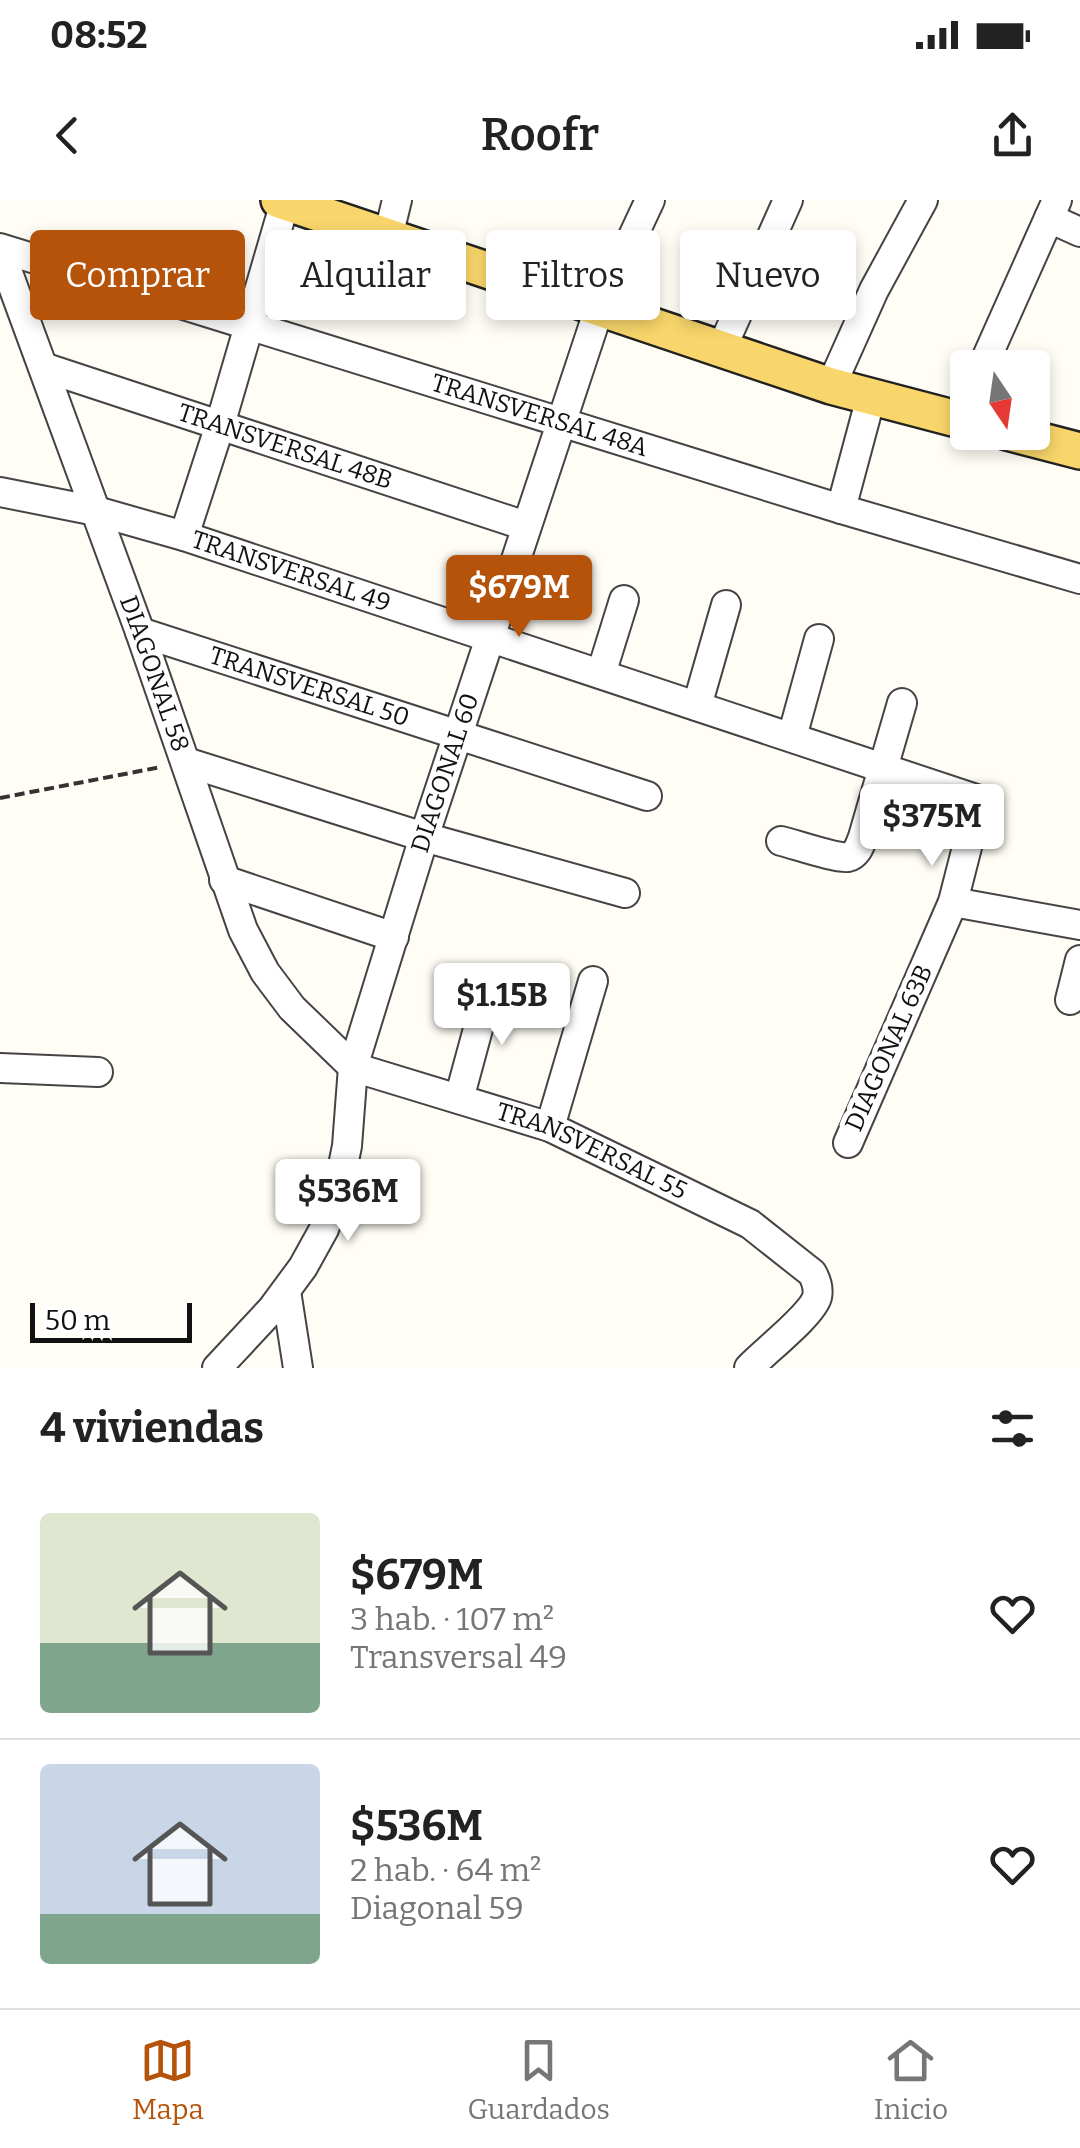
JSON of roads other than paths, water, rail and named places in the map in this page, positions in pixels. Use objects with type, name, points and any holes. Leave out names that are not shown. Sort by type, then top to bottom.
[{"type":"main road","points":[[282,201],[367,230]]},
{"type":"main road","points":[[634,320],[872,398],[950,412]]},
{"type":"main road","points":[[1050,443],[1080,451]]},
{"type":"street","points":[[390,230],[397,200]]},
{"type":"street","name":"DIAGONAL 60","points":[[636,230],[650,200]]},
{"type":"street","points":[[721,350],[788,200]]},
{"type":"street","points":[[831,386],[874,290],[923,200]]},
{"type":"street","points":[[184,536],[250,325],[282,201]]},
{"type":"street","points":[[990,350],[1053,209],[1080,232]]},
{"type":"street","name":"TRANSVERSAL 48A","points":[[0,250],[1080,579]]},
{"type":"street","name":"DIAGONAL 58","points":[[0,250],[244,930],[265,972],[292,1008],[353,1067]]},
{"type":"street","name":"DIAGONAL 60","points":[[217,1368],[286,1291],[324,1229],[338,1190],[347,1146],[353,1067],[424,837],[595,320]]},
{"type":"street","name":"TRANSVERSAL 48B","points":[[43,366],[526,526]]},
{"type":"street","points":[[841,509],[872,398]]},
{"type":"street","name":"TRANSVERSAL 49","points":[[0,492],[96,511],[184,536],[980,800]]},
{"type":"street","points":[[601,674],[624,600]]},
{"type":"street","points":[[697,706],[726,605]]},
{"type":"street","name":"TRANSVERSAL 50","points":[[140,632],[647,796]]},
{"type":"street","points":[[792,737],[819,639]]},
{"type":"street","points":[[781,840],[837,856],[854,854],[902,702]]},
{"type":"street","points":[[186,762],[424,837],[625,893]]},
{"type":"street","name":"DIAGONAL 63B","points":[[848,1142],[952,902],[980,800]]},
{"type":"street","points":[[224,880],[394,937]]},
{"type":"street","points":[[952,902],[1080,925]]},
{"type":"street","points":[[1070,1000],[1080,960]]},
{"type":"street","points":[[550,1127],[593,981]]},
{"type":"street","points":[[459,1099],[490,982]]},
{"type":"street","name":"TRANSVERSAL 55","points":[[353,1067],[550,1127],[750,1224],[812,1273],[817,1281],[817,1296],[810,1310],[749,1368]]},
{"type":"street","points":[[0,1068],[98,1072]]},
{"type":"street","points":[[286,1291],[298,1368]]}]
